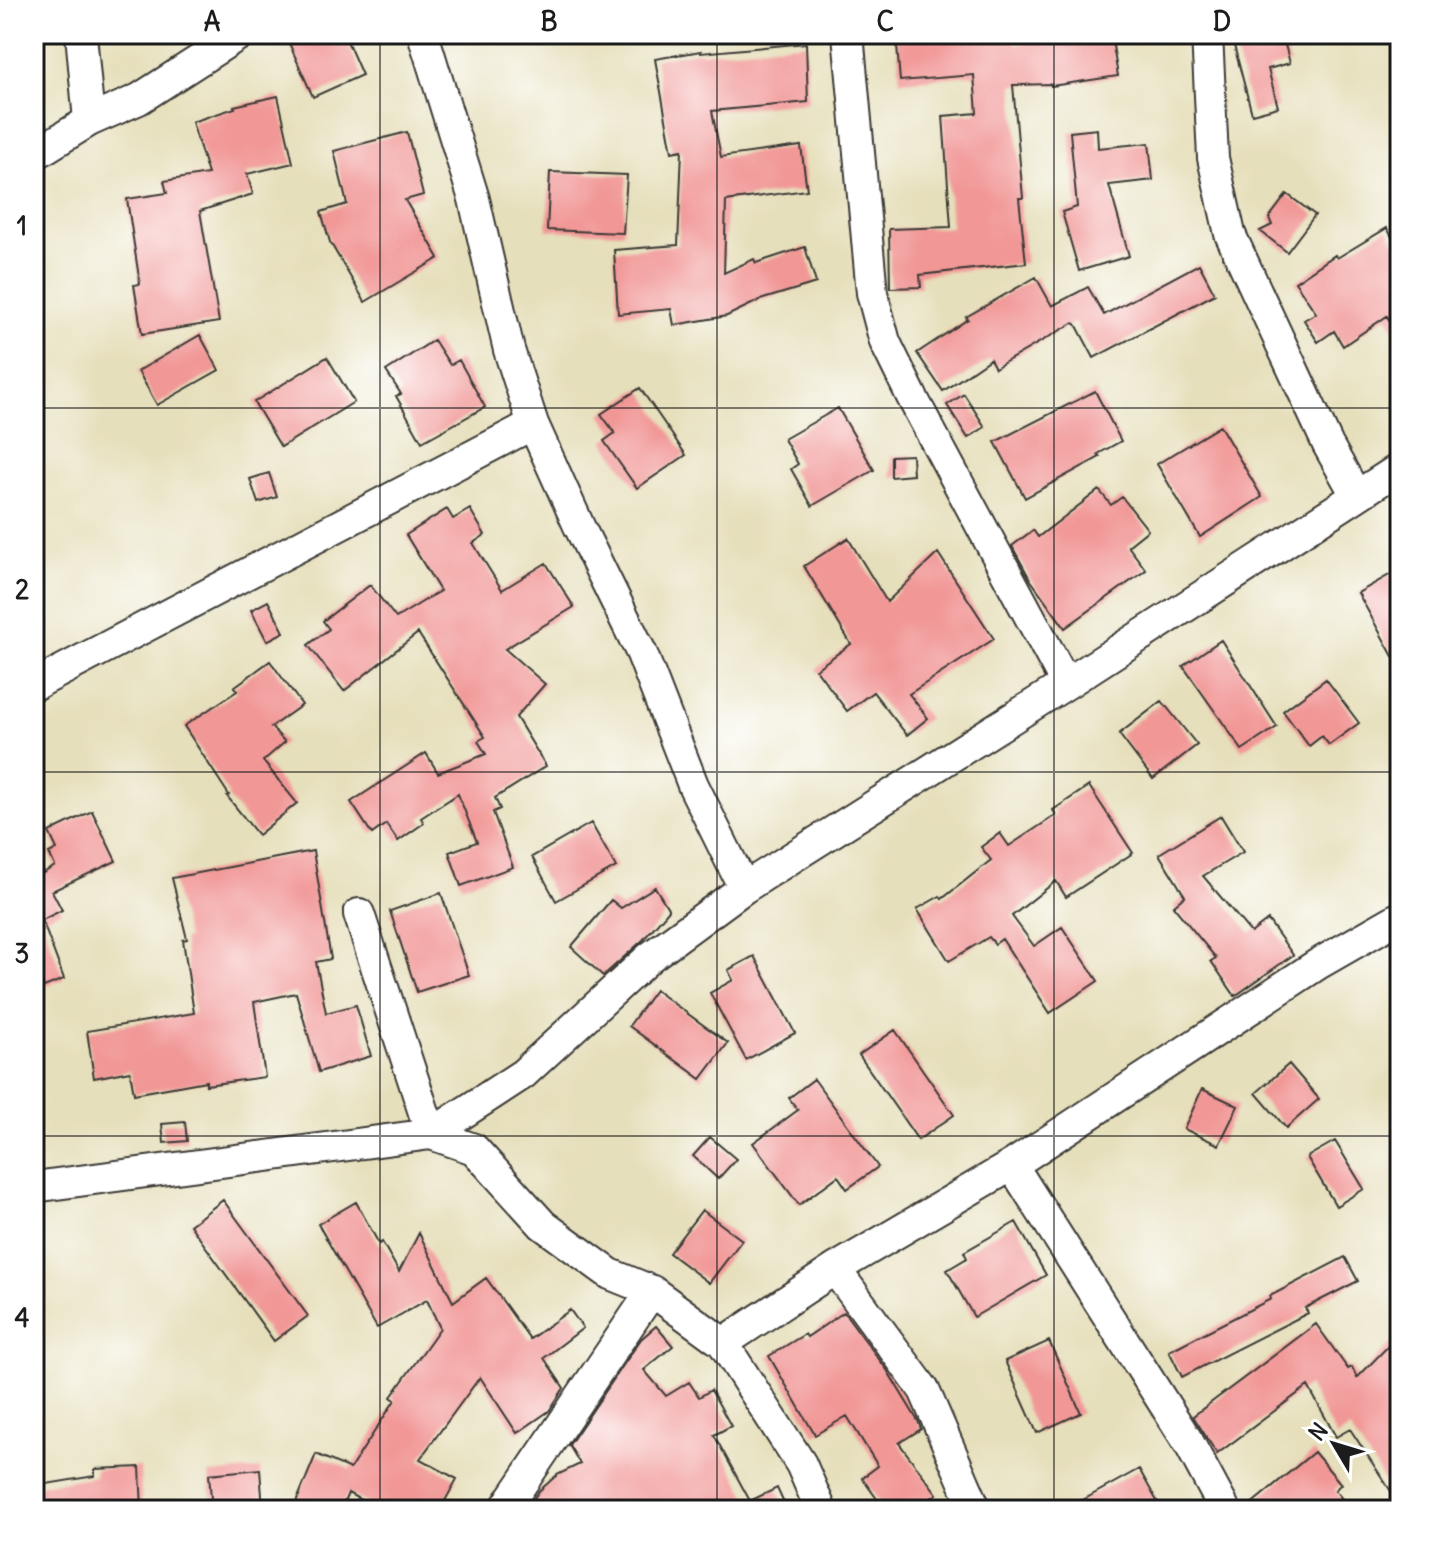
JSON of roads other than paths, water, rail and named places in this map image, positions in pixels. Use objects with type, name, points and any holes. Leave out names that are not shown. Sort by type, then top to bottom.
[{"type":"street","points":[[81,34],[89,121]]},
{"type":"street","points":[[34,155],[89,121],[139,99],[240,34]]},
{"type":"street","points":[[423,34],[474,199],[509,350],[533,424],[642,654],[693,785],[744,888]]},
{"type":"street","points":[[848,34],[872,293],[885,342],[1066,684]]},
{"type":"street","points":[[1207,34],[1213,158],[1230,234],[1328,445],[1356,495]]},
{"type":"street","points":[[34,685],[533,424]]},
{"type":"street","points":[[34,1187],[431,1134],[523,1074],[650,957],[744,888],[1400,468]]},
{"type":"street","points":[[359,914],[431,1134]]},
{"type":"street","points":[[723,1343],[835,1269],[1012,1165],[1318,964],[1400,917]]},
{"type":"street","points":[[431,1134],[474,1149],[543,1225],[610,1274],[652,1291],[723,1343],[801,1464],[821,1510]]},
{"type":"street","points":[[1012,1165],[1189,1443],[1225,1510]]},
{"type":"street","points":[[835,1269],[924,1390],[976,1510]]},
{"type":"street","points":[[504,1510],[652,1291]]}]
